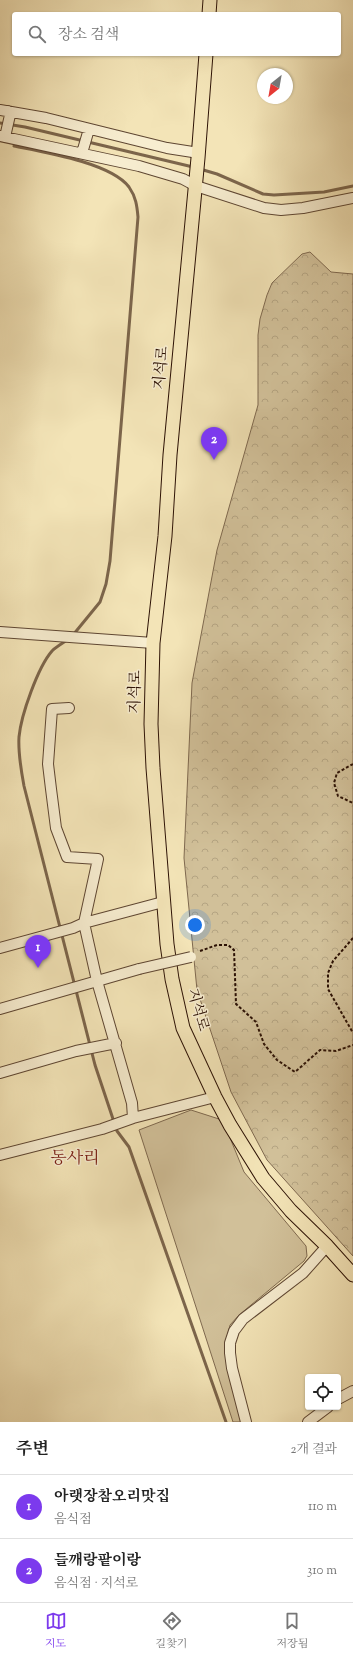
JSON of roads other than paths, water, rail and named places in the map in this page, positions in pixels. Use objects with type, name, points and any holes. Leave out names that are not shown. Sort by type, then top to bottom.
[{"type":"main road","points":[[209,12],[210,0]]},
{"type":"main road","name":"지석로","points":[[206,56],[199,156],[170,455],[165,536],[153,643],[151,724],[162,902],[177,1007],[183,1028],[215,1097],[247,1154],[263,1178],[291,1211],[327,1246],[353,1275]]},
{"type":"street","points":[[199,156],[88,129],[6,112],[4,136],[82,153],[178,178],[248,204],[264,208],[281,210],[303,208],[353,198]]},
{"type":"street","points":[[82,153],[88,129]]},
{"type":"street","points":[[0,632],[153,643]]},
{"type":"street","points":[[69,708],[52,709],[48,764],[56,828],[67,857],[98,859],[84,923],[93,982],[116,1043],[132,1103],[133,1118]]},
{"type":"street","points":[[0,948],[162,902]]},
{"type":"street","points":[[0,1009],[195,954]]},
{"type":"street","points":[[0,1073],[76,1051],[116,1043]]},
{"type":"street","points":[[0,1155],[102,1129],[133,1118],[215,1097]]},
{"type":"street","points":[[246,1422],[232,1368],[230,1353],[230,1343],[234,1331],[244,1319],[303,1273],[327,1246]]},
{"type":"street","points":[[341,1397],[353,1391]]},
{"type":"street","points":[[308,1422],[324,1410]]},
{"type":"waterway","points":[[0,123],[25,127],[193,167]]},
{"type":"waterway","points":[[14,146],[59,155],[108,171],[129,187],[135,198],[138,217],[110,561],[106,584],[100,602],[73,635]]},
{"type":"waterway","points":[[200,169],[217,174],[263,194],[274,195],[324,192],[353,186]]},
{"type":"waterway","points":[[67,640],[52,651],[41,668],[23,717],[20,728],[19,743],[20,762],[24,786],[95,1065],[117,1131],[129,1147],[226,1422]]},
{"type":"place","name":"들깨랑팥이랑","points":[[214,460]]},
{"type":"place","name":"아랫장참오리맛집","points":[[38,968]]},
{"type":"district","name":"동사리","points":[[75,1159]]}]
